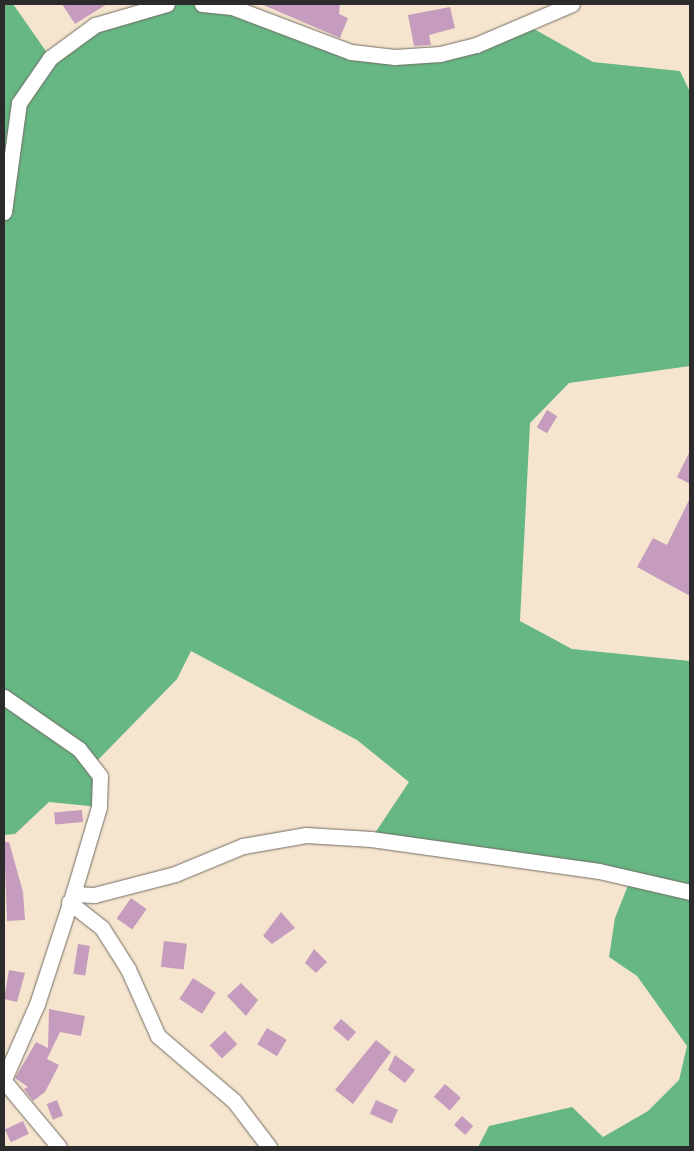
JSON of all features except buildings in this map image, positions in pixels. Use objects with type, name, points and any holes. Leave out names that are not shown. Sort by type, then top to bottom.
[{"type":"street","points":[[4,212],[19,103],[50,58],[95,26],[167,4]]},
{"type":"street","points":[[202,4],[232,7],[351,52],[395,57],[440,54],[476,45],[572,4]]},
{"type":"street","points":[[4,697],[79,749],[100,776],[99,807],[71,898],[37,1004],[4,1080],[59,1147]]},
{"type":"street","points":[[71,898],[174,874],[243,846],[306,835],[371,839],[599,871],[690,892]]},
{"type":"street","points":[[71,898],[102,928],[128,969],[158,1036],[234,1101],[269,1147]]},
{"type":"green space","points":[[4,4],[13,4],[50,57],[95,25],[167,4],[201,4],[351,52],[440,54],[525,24],[593,62],[680,71],[690,92],[690,366],[569,383],[530,423],[520,621],[572,649],[690,661],[690,1147],[478,1147],[489,1126],[572,1107],[603,1137],[648,1111],[679,1080],[687,1046],[637,976],[609,957],[615,918],[631,878],[371,839],[409,782],[357,740],[191,651],[177,679],[94,764],[99,807],[49,802],[15,834],[4,835]]}]
